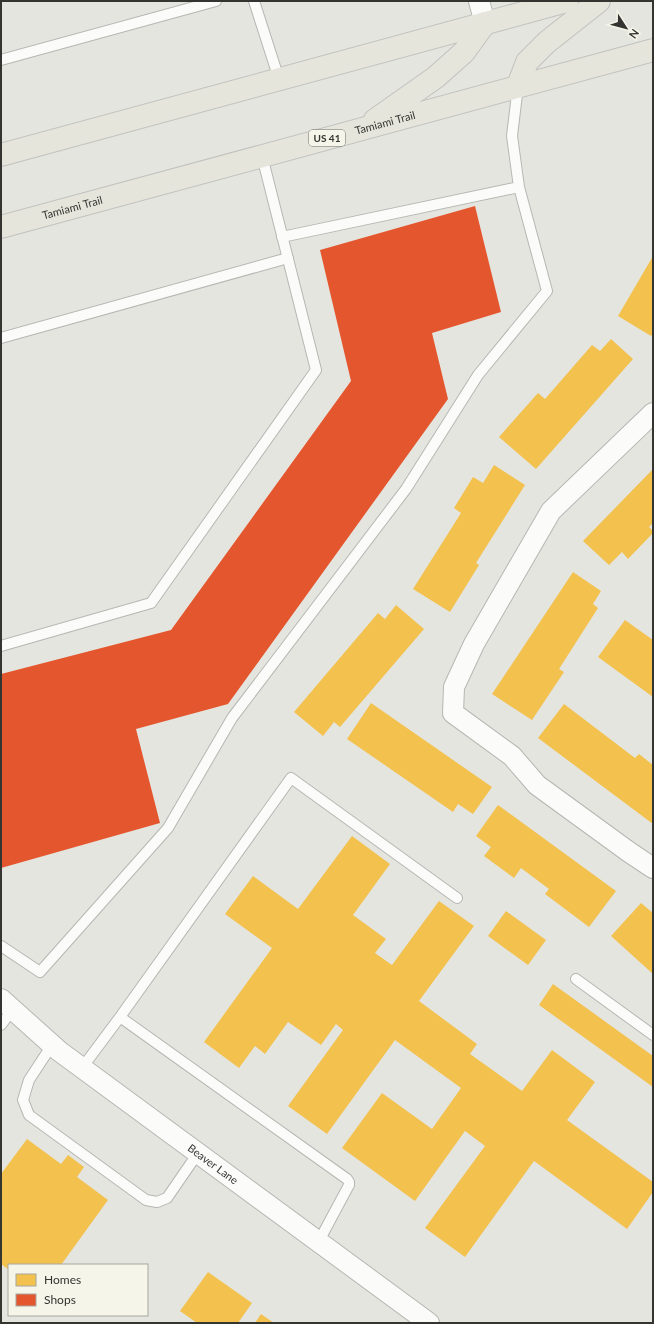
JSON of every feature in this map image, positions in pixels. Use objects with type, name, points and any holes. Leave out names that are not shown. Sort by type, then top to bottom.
[{"type":"main road","points":[[1,155],[567,1]]},
{"type":"main road","points":[[518,86],[527,62],[547,42],[599,1]]},
{"type":"main road","points":[[363,129],[436,77],[464,52],[485,23]]},
{"type":"main road","name":"Tamiami Trail","points":[[1,227],[653,50]]},
{"type":"street","points":[[479,1],[485,23]]},
{"type":"street","points":[[653,413],[551,511],[474,644],[454,687],[453,713],[512,756],[537,785],[653,868]]},
{"type":"street","name":"Beaver Lane","points":[[7,1004],[52,1045],[82,1068],[429,1323]]},
{"type":"lane","points":[[1,60],[216,1]]},
{"type":"lane","points":[[254,1],[279,79]]},
{"type":"lane","points":[[1,946],[40,972],[168,828],[232,718],[406,489],[478,375],[547,291],[519,187],[512,136],[518,86]]},
{"type":"lane","points":[[1,646],[152,603],[316,370],[262,156]]},
{"type":"lane","points":[[282,237],[519,187]]},
{"type":"lane","points":[[1,338],[288,258]]},
{"type":"lane","points":[[82,1068],[291,778],[457,898]]},
{"type":"lane","points":[[576,979],[653,1035]]},
{"type":"lane","points":[[1,1026],[7,1004]]},
{"type":"lane","points":[[120,1017],[347,1179],[349,1184],[319,1241]]},
{"type":"lane","points":[[52,1045],[29,1080],[23,1100],[29,1115],[146,1200],[157,1202],[167,1198],[198,1153]]},
{"type":"building: Homes","points":[[653,256],[653,333],[651,336],[618,316]]},
{"type":"building: Homes","points":[[611,339],[633,359],[536,469],[499,437],[538,393],[545,399],[592,345],[600,351]]},
{"type":"building: Homes","points":[[494,465],[525,485],[476,563],[479,565],[450,612],[413,589],[461,513],[454,508],[473,477],[483,483]]},
{"type":"building: Homes","points":[[653,469],[653,523],[649,527],[653,533],[628,559],[622,552],[609,565],[583,541]]},
{"type":"building: Homes","points":[[573,572],[601,591],[593,604],[598,608],[559,669],[564,672],[532,720],[492,694]]},
{"type":"building: Homes","points":[[396,605],[424,629],[340,727],[334,722],[323,736],[294,712],[378,613],[385,619]]},
{"type":"building: Homes","points":[[625,620],[653,640],[653,697],[598,657]]},
{"type":"building: Homes","points":[[371,703],[492,787],[473,814],[458,804],[453,812],[347,739]]},
{"type":"building: Homes","points":[[564,704],[635,758],[639,754],[653,765],[653,824],[538,738]]},
{"type":"building: Homes","points":[[498,805],[616,891],[589,927],[545,894],[549,889],[521,868],[514,878],[484,856],[491,847],[476,836]]},
{"type":"building: Homes","points":[[352,836],[390,864],[353,915],[386,939],[375,953],[392,965],[439,901],[474,926],[419,1001],[477,1044],[470,1054],[522,1091],[552,1050],[595,1082],[567,1120],[653,1182],[653,1192],[627,1229],[534,1161],[465,1257],[425,1228],[485,1146],[465,1131],[415,1201],[342,1148],[382,1093],[432,1129],[461,1088],[395,1040],[327,1134],[288,1106],[343,1030],[336,1024],[321,1045],[288,1022],[265,1054],[255,1046],[239,1068],[204,1042],[272,948],[225,914],[253,876],[298,909]]},
{"type":"building: Homes","points":[[641,903],[653,913],[653,974],[611,936]]},
{"type":"building: Homes","points":[[506,911],[546,940],[528,965],[488,936]]},
{"type":"building: Homes","points":[[553,984],[653,1056],[653,1087],[539,1005]]},
{"type":"building: Homes","points":[[27,1139],[61,1164],[68,1155],[84,1167],[77,1177],[108,1200],[62,1264],[8,1264],[8,1269],[1,1264],[1,1174]]},
{"type":"building: Homes","points":[[208,1272],[252,1303],[238,1323],[197,1323],[180,1311]]},
{"type":"building: Homes","points":[[261,1314],[274,1323],[255,1323]]},
{"type":"building: Shops","points":[[475,206],[501,312],[432,333],[448,399],[228,704],[136,729],[160,823],[1,868],[1,674],[171,630],[351,381],[320,250]]}]
